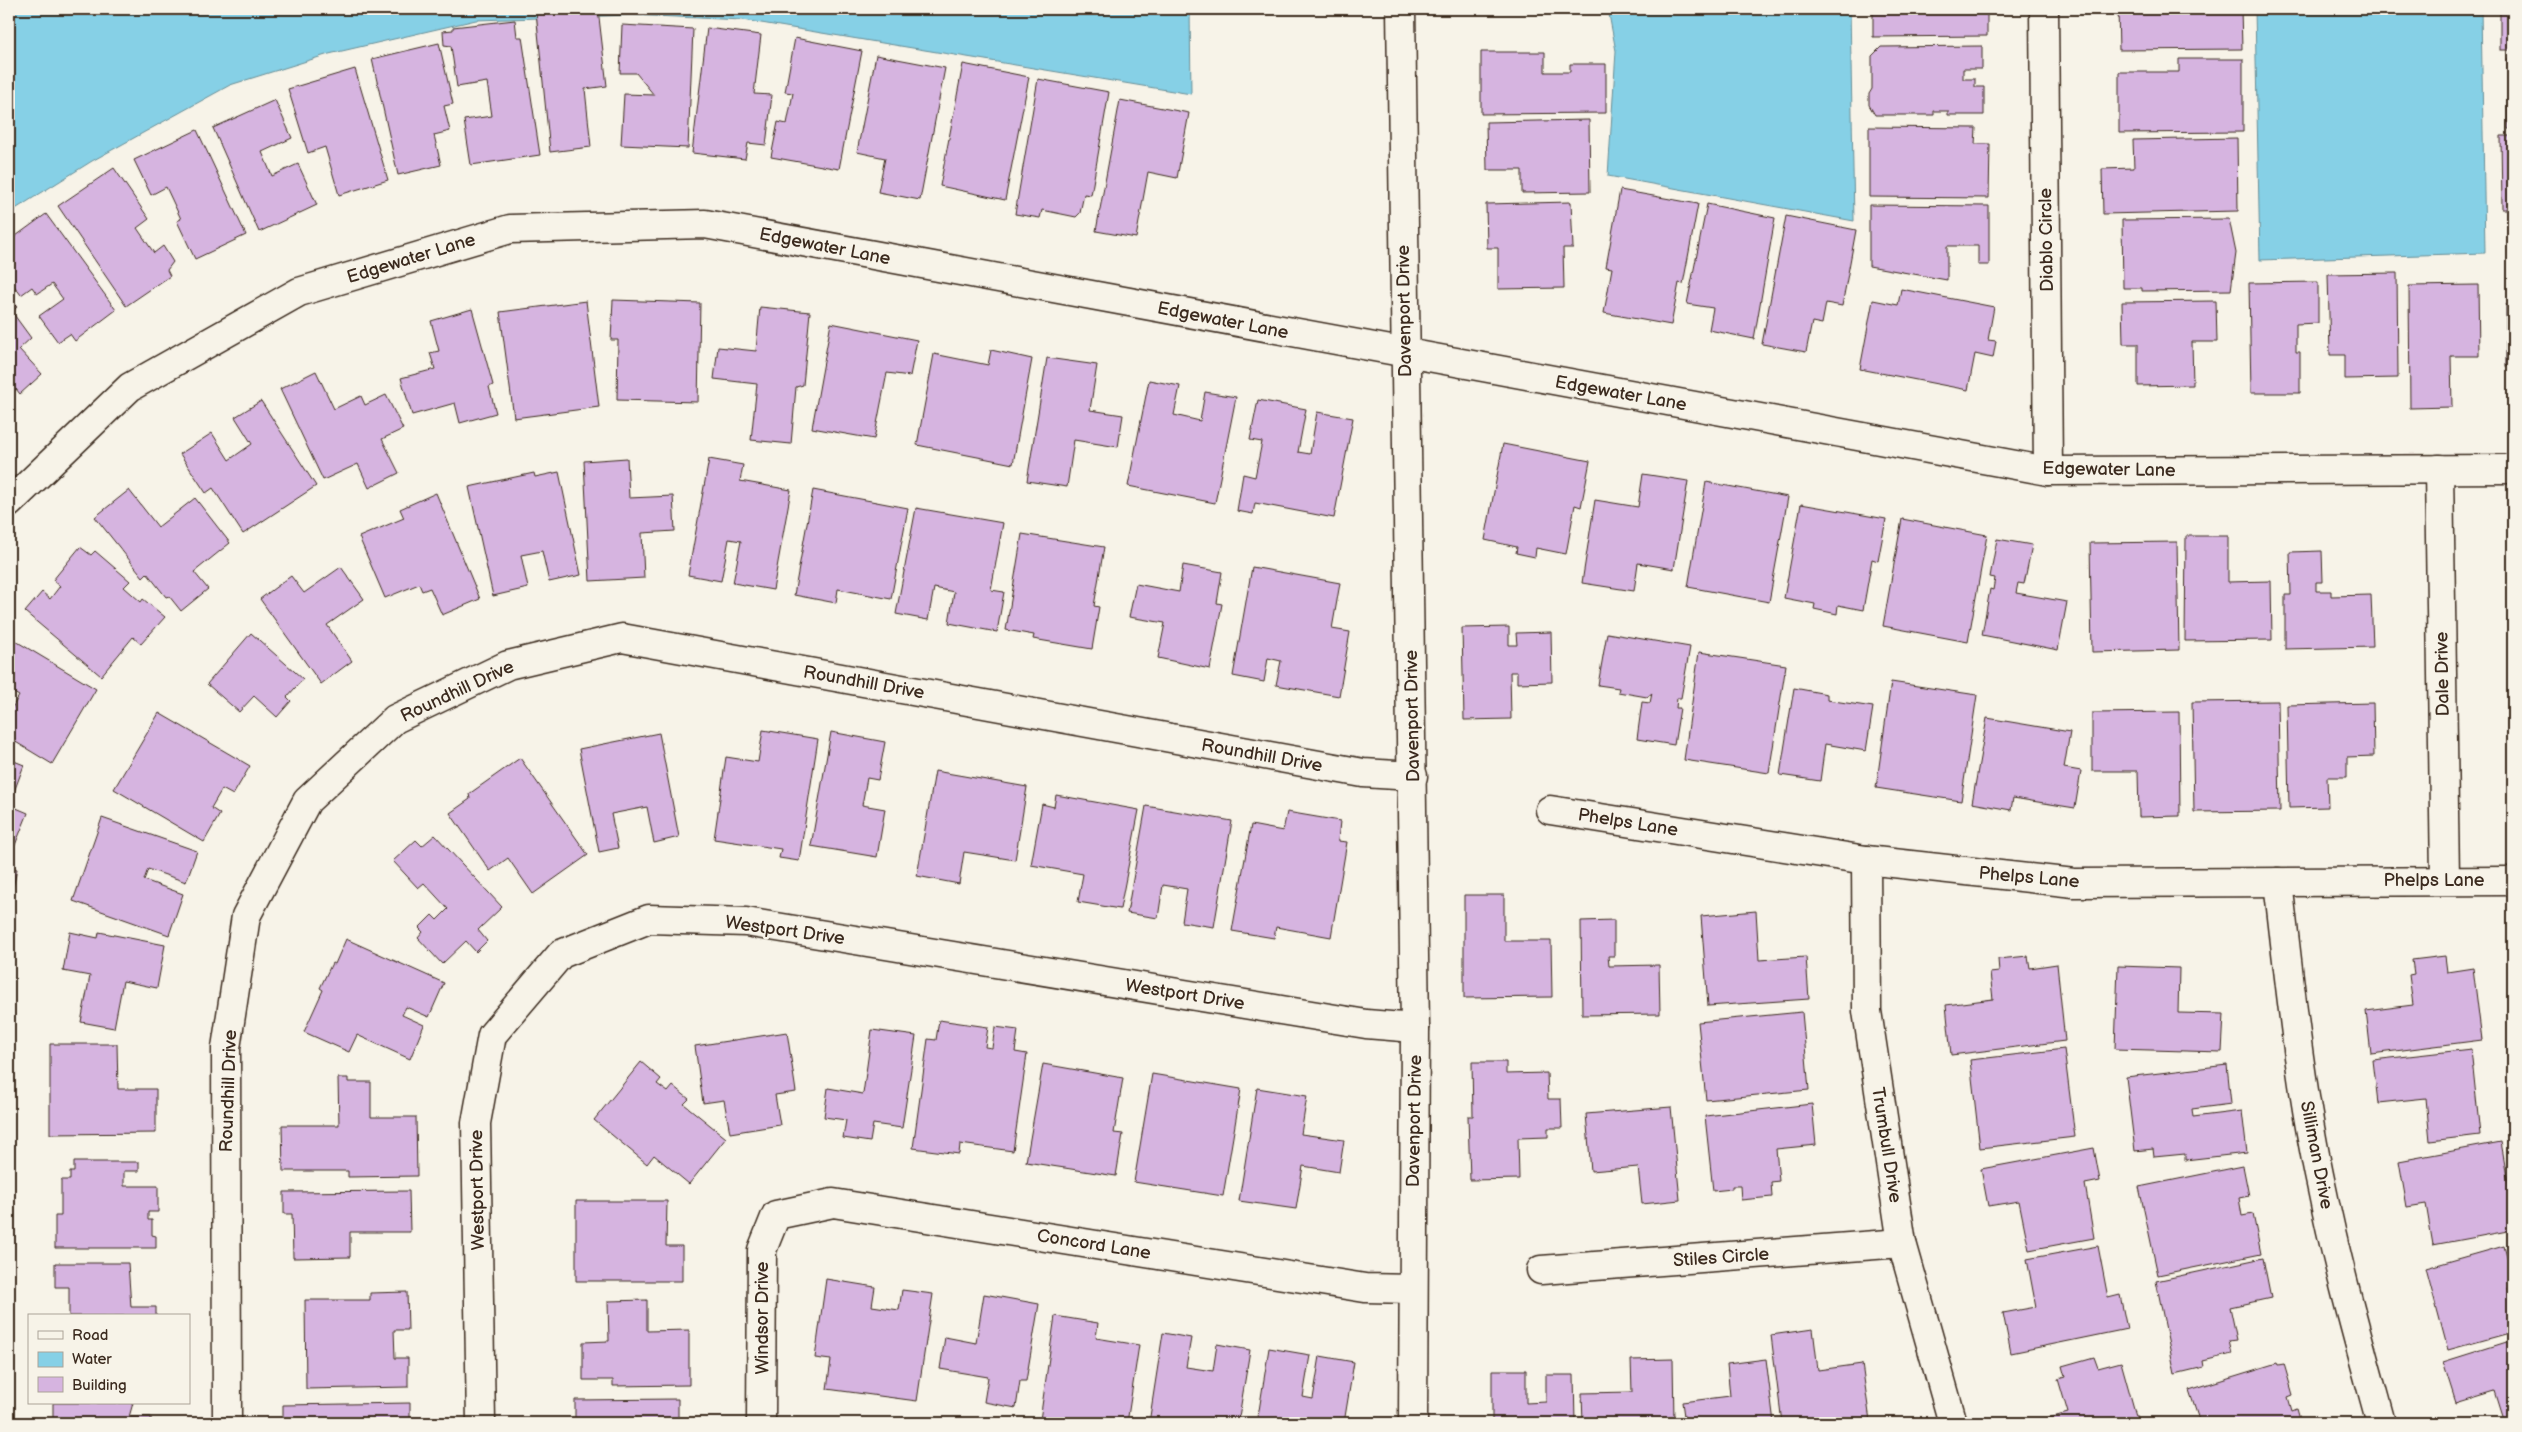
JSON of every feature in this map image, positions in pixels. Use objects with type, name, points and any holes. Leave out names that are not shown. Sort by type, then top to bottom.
[{"type":"street","name":"Davenport Drive","points":[[1401,9],[1416,1028],[1413,1423]]},
{"type":"street","name":"Diablo Circle","points":[[2044,9],[2048,471]]},
{"type":"street","name":"Edgewater Lane","points":[[9,503],[130,387],[299,292],[510,229],[705,224],[2048,471],[2513,469]]},
{"type":"street","name":"Dale Drive","points":[[2439,469],[2445,879]]},
{"type":"street","name":"Roundhill Drive","points":[[227,1423],[226,1048],[246,916],[306,801],[395,719],[508,665],[622,638],[1363,773],[1413,776]]},
{"type":"street","name":"Phelps Lane","points":[[1550,810],[1866,860],[2074,883],[2513,880]]},
{"type":"street","name":"Trumbull Drive","points":[[1866,860],[1867,1012],[1902,1243],[1953,1423]]},
{"type":"street","name":"Silliman Drive","points":[[2278,882],[2295,1036],[2321,1188],[2353,1322],[2381,1423]]},
{"type":"street","name":"Westport Drive","points":[[481,1423],[476,1123],[492,1035],[561,954],[649,919],[746,922],[1366,1024],[1416,1028]]},
{"type":"street","name":"Concord Lane","points":[[776,1215],[833,1203],[1366,1288],[1413,1289]]},
{"type":"street","name":"Windsor Drive","points":[[761,1423],[762,1250],[776,1215]]},
{"type":"street","name":"Stiles Circle","points":[[1541,1270],[1902,1243]]},
{"type":"water","points":[[9,9],[1190,9],[1191,94],[743,20],[631,15],[476,20],[329,54],[230,85],[92,161],[9,213]]},
{"type":"water","points":[[1608,9],[1850,9],[1854,221],[1608,176],[1616,51]]},
{"type":"water","points":[[2255,9],[2481,9],[2485,253],[2260,260]]},
{"type":"building","points":[[564,9],[598,9],[607,86],[585,89],[591,147],[550,152],[536,12]]},
{"type":"building","points":[[1873,9],[1987,9],[1987,36],[1873,37]]},
{"type":"building","points":[[2118,9],[2241,9],[2242,49],[2119,50]]},
{"type":"building","points":[[2500,9],[2513,9],[2513,50],[2500,50]]},
{"type":"building","points":[[515,20],[517,37],[522,37],[540,155],[471,165],[464,120],[492,116],[487,82],[457,87],[451,46],[444,45],[443,31],[453,30],[453,27]]},
{"type":"building","points":[[622,25],[693,29],[688,148],[621,145],[624,94],[654,95],[636,73],[620,73]]},
{"type":"building","points":[[707,28],[761,35],[754,94],[772,95],[766,145],[748,143],[745,159],[692,153]]},
{"type":"building","points":[[795,38],[862,51],[839,169],[771,157],[778,122],[787,124],[793,93],[785,92]]},
{"type":"building","points":[[439,43],[453,104],[444,106],[450,131],[434,135],[441,165],[398,175],[372,59]]},
{"type":"building","points":[[1982,46],[1982,69],[1963,69],[1963,79],[1975,79],[1975,87],[1984,87],[1984,115],[1948,115],[1948,111],[1934,111],[1934,115],[1875,115],[1869,105],[1869,94],[1872,89],[1872,56],[1881,47]]},
{"type":"building","points":[[1481,52],[1545,52],[1545,72],[1570,72],[1570,64],[1606,64],[1606,113],[1481,114]]},
{"type":"building","points":[[876,55],[945,68],[920,200],[878,192],[885,158],[857,152]]},
{"type":"building","points":[[2513,57],[2513,129],[2508,129],[2508,58]]},
{"type":"building","points":[[2179,59],[2243,59],[2243,132],[2119,133],[2119,72],[2179,72]]},
{"type":"building","points":[[963,64],[1029,77],[1005,200],[940,186]]},
{"type":"building","points":[[355,69],[388,180],[339,195],[325,147],[308,153],[288,89]]},
{"type":"building","points":[[1038,79],[1109,92],[1091,195],[1084,194],[1080,213],[1076,217],[1042,210],[1040,218],[1015,214]]},
{"type":"building","points":[[275,100],[292,138],[262,152],[272,176],[298,164],[317,205],[259,232],[213,128]]},
{"type":"building","points":[[1120,100],[1189,113],[1177,178],[1148,172],[1136,238],[1096,231]]},
{"type":"building","points":[[1589,120],[1590,192],[1522,193],[1522,170],[1487,170],[1486,122]]},
{"type":"building","points":[[1869,127],[1976,128],[1975,144],[1990,144],[1989,198],[1869,197]]},
{"type":"building","points":[[197,130],[246,235],[195,259],[177,221],[181,219],[166,187],[151,195],[134,160]]},
{"type":"building","points":[[2501,136],[2513,136],[2513,209],[2502,209]]},
{"type":"building","points":[[2237,138],[2238,211],[2103,214],[2102,169],[2134,168],[2133,140]]},
{"type":"building","points":[[114,168],[149,219],[137,228],[154,253],[163,246],[173,262],[167,270],[170,276],[126,306],[58,206]]},
{"type":"building","points":[[1620,190],[1698,204],[1683,284],[1679,283],[1671,325],[1604,313],[1612,268],[1606,267]]},
{"type":"building","points":[[1571,202],[1573,248],[1563,248],[1564,288],[1498,289],[1498,248],[1487,248],[1486,204]]},
{"type":"building","points":[[1707,204],[1775,218],[1754,339],[1709,330],[1713,308],[1687,304]]},
{"type":"building","points":[[1869,205],[1989,206],[1989,265],[1978,265],[1978,246],[1947,246],[1947,280],[1869,266]]},
{"type":"building","points":[[46,214],[116,310],[75,341],[70,334],[58,342],[39,316],[63,299],[52,284],[37,294],[32,287],[21,295],[9,279],[9,241]]},
{"type":"building","points":[[1786,216],[1856,230],[1842,306],[1826,303],[1822,324],[1812,322],[1806,352],[1762,344]]},
{"type":"building","points":[[2510,217],[2513,217],[2513,288],[2511,288]]},
{"type":"building","points":[[2229,219],[2236,253],[2231,290],[2142,291],[2142,288],[2123,288],[2122,220]]},
{"type":"building","points":[[2397,273],[2398,378],[2345,379],[2345,355],[2330,355],[2328,274]]},
{"type":"building","points":[[2318,282],[2318,323],[2296,324],[2296,352],[2300,352],[2300,393],[2251,393],[2249,283]]},
{"type":"building","points":[[2478,285],[2479,356],[2451,356],[2452,407],[2410,408],[2409,286]]},
{"type":"building","points":[[1901,289],[1994,307],[1988,340],[1996,341],[1993,358],[1975,354],[1968,390],[1860,369],[1873,300],[1898,305]]},
{"type":"building","points":[[9,299],[17,307],[12,312],[31,338],[19,349],[42,374],[20,394],[16,389],[9,396]]},
{"type":"building","points":[[613,300],[700,303],[698,402],[617,400],[618,340],[611,340]]},
{"type":"building","points":[[586,301],[599,407],[514,418],[500,312]]},
{"type":"building","points":[[2216,301],[2217,342],[2192,342],[2193,385],[2138,386],[2138,344],[2123,344],[2122,302]]},
{"type":"building","points":[[2506,305],[2513,305],[2513,366],[2506,366]]},
{"type":"building","points":[[760,307],[810,312],[803,385],[796,387],[791,444],[751,440],[757,384],[714,379],[718,347],[756,351]]},
{"type":"building","points":[[472,309],[493,385],[489,387],[496,413],[460,423],[455,403],[412,415],[401,378],[435,369],[430,353],[439,351],[431,321]]},
{"type":"building","points":[[831,323],[917,340],[910,376],[887,373],[874,439],[812,428]]},
{"type":"building","points":[[991,350],[1032,359],[1013,464],[917,445],[934,354],[988,365]]},
{"type":"building","points":[[1047,358],[1097,365],[1090,410],[1123,415],[1118,447],[1074,440],[1067,487],[1027,481]]},
{"type":"building","points":[[316,371],[334,409],[361,396],[365,405],[386,395],[403,429],[382,439],[399,473],[369,488],[358,464],[323,480],[280,389]]},
{"type":"building","points":[[1149,380],[1180,386],[1174,415],[1200,421],[1205,392],[1236,397],[1215,503],[1128,486]]},
{"type":"building","points":[[1258,400],[1306,409],[1298,452],[1310,454],[1317,412],[1353,418],[1334,518],[1255,503],[1253,514],[1237,511],[1243,474],[1255,477],[1262,442],[1250,440]]},
{"type":"building","points":[[261,401],[316,486],[243,534],[213,488],[206,493],[180,454],[212,433],[229,460],[252,444],[235,417]]},
{"type":"building","points":[[1503,444],[1590,461],[1581,507],[1575,505],[1566,554],[1536,548],[1535,557],[1516,553],[1517,547],[1485,540]]},
{"type":"building","points":[[627,458],[629,498],[673,496],[675,531],[642,533],[644,578],[590,581],[584,461]]},
{"type":"building","points":[[709,459],[743,465],[740,481],[791,490],[773,590],[733,583],[741,541],[729,539],[721,581],[688,575]]},
{"type":"building","points":[[559,472],[581,575],[549,582],[542,551],[521,555],[528,588],[493,596],[469,487],[534,473],[535,477]]},
{"type":"building","points":[[1643,474],[1688,481],[1674,569],[1638,563],[1634,591],[1582,583],[1595,500],[1638,507]]},
{"type":"building","points":[[1706,482],[1788,497],[1769,602],[1688,587]]},
{"type":"building","points":[[129,490],[158,527],[195,498],[230,543],[194,572],[208,589],[181,611],[169,596],[166,597],[147,573],[143,577],[95,517]]},
{"type":"building","points":[[813,490],[908,508],[891,599],[838,589],[836,603],[794,595]]},
{"type":"building","points":[[436,493],[480,599],[442,615],[430,588],[422,591],[419,584],[385,598],[359,537],[404,518],[400,509]]},
{"type":"building","points":[[1801,504],[1886,519],[1878,561],[1872,559],[1863,610],[1838,605],[1837,614],[1814,609],[1815,604],[1784,598]]},
{"type":"building","points":[[916,508],[1003,523],[991,590],[1004,592],[997,632],[949,623],[954,592],[934,588],[928,620],[896,614]]},
{"type":"building","points":[[1902,519],[1987,535],[1968,642],[1883,626]]},
{"type":"building","points":[[1022,534],[1104,547],[1094,606],[1099,607],[1092,649],[1033,639],[1034,635],[1006,630]]},
{"type":"building","points":[[2186,536],[2228,536],[2228,582],[2271,581],[2272,640],[2185,641]]},
{"type":"building","points":[[1997,539],[2032,545],[2024,584],[2018,583],[2016,593],[2067,602],[2058,650],[1982,635],[1990,589],[1993,590],[1995,578],[1990,577]]},
{"type":"building","points":[[2177,542],[2179,650],[2092,652],[2090,543]]},
{"type":"building","points":[[80,547],[91,555],[95,551],[130,581],[124,587],[141,602],[143,599],[165,617],[141,644],[133,637],[101,676],[25,612],[42,592],[50,599],[60,586],[53,580]]},
{"type":"building","points":[[2322,551],[2323,582],[2316,582],[2316,591],[2331,591],[2331,596],[2371,595],[2373,647],[2285,649],[2285,595],[2291,595],[2290,552]]},
{"type":"building","points":[[1183,565],[1222,572],[1217,603],[1222,604],[1210,669],[1158,658],[1165,623],[1129,617],[1136,584],[1179,592]]},
{"type":"building","points":[[341,567],[364,599],[327,625],[352,661],[321,684],[260,599],[291,576],[304,593]]},
{"type":"building","points":[[1252,567],[1340,583],[1332,629],[1350,632],[1339,696],[1276,685],[1281,661],[1268,658],[1264,682],[1233,676]]},
{"type":"building","points":[[2512,590],[2513,590],[2513,652]]},
{"type":"building","points":[[1509,627],[1509,645],[1517,645],[1516,633],[1551,632],[1552,682],[1517,683],[1517,672],[1510,672],[1511,719],[1464,720],[1462,628]]},
{"type":"building","points":[[251,633],[303,679],[287,697],[291,701],[277,717],[254,696],[239,712],[207,684]]},
{"type":"building","points":[[1607,633],[1690,647],[1681,698],[1677,698],[1676,708],[1680,708],[1674,745],[1637,739],[1642,702],[1650,703],[1652,693],[1647,697],[1618,692],[1619,688],[1598,685]]},
{"type":"building","points":[[9,637],[96,689],[52,764],[9,738],[9,713],[19,696],[9,690]]},
{"type":"building","points":[[1699,652],[1786,665],[1769,773],[1684,760]]},
{"type":"building","points":[[1891,682],[1977,695],[1961,801],[1876,788]]},
{"type":"building","points":[[1794,688],[1827,694],[1827,700],[1873,707],[1866,751],[1825,744],[1820,781],[1780,775]]},
{"type":"building","points":[[2278,701],[2280,811],[2194,812],[2192,702]]},
{"type":"building","points":[[2373,703],[2374,756],[2347,757],[2347,777],[2327,777],[2328,807],[2289,808],[2287,705]]},
{"type":"building","points":[[2179,712],[2180,816],[2139,817],[2138,771],[2092,771],[2092,713]]},
{"type":"building","points":[[159,713],[250,766],[233,795],[222,789],[211,808],[220,814],[204,842],[114,789]]},
{"type":"building","points":[[1987,718],[2070,732],[2064,768],[2081,771],[2075,808],[2013,798],[2011,810],[1972,803]]},
{"type":"building","points":[[763,730],[818,739],[799,861],[779,858],[781,849],[714,839],[726,757],[758,762]]},
{"type":"building","points":[[831,732],[885,742],[878,780],[867,778],[862,805],[885,809],[877,857],[811,846]]},
{"type":"building","points":[[659,733],[679,837],[654,843],[647,807],[611,814],[618,848],[599,852],[579,749]]},
{"type":"building","points":[[520,758],[588,855],[533,894],[508,858],[490,871],[450,813],[470,799],[469,794]]},
{"type":"building","points":[[9,759],[24,765],[9,805]]},
{"type":"building","points":[[935,771],[1027,787],[1015,860],[964,852],[959,884],[917,876]]},
{"type":"building","points":[[1056,795],[1139,810],[1120,909],[1078,902],[1083,874],[1031,865],[1042,804],[1054,807]]},
{"type":"building","points":[[9,805],[28,813],[13,850],[9,848]]},
{"type":"building","points":[[1146,806],[1232,821],[1214,927],[1182,922],[1187,889],[1163,885],[1158,918],[1127,913]]},
{"type":"building","points":[[1287,812],[1340,821],[1338,841],[1347,842],[1331,937],[1276,927],[1274,938],[1232,931],[1251,825],[1283,831]]},
{"type":"building","points":[[102,818],[197,851],[186,882],[148,869],[144,880],[183,894],[169,935],[73,901]]},
{"type":"building","points":[[435,835],[502,907],[478,930],[487,941],[476,952],[466,941],[442,964],[418,938],[423,932],[419,928],[432,915],[437,920],[448,909],[424,883],[418,888],[393,861],[416,840],[422,846]]},
{"type":"building","points":[[9,867],[17,869],[9,907]]},
{"type":"building","points":[[1464,895],[1504,895],[1504,941],[1551,941],[1552,997],[1464,998]]},
{"type":"building","points":[[1756,911],[1759,960],[1806,957],[1809,999],[1708,1006],[1701,916]]},
{"type":"building","points":[[1614,920],[1614,956],[1608,956],[1609,966],[1659,965],[1660,1014],[1582,1015],[1581,921]]},
{"type":"building","points":[[70,932],[98,938],[99,932],[165,945],[157,988],[123,981],[114,1028],[81,1022],[90,976],[63,971]]},
{"type":"building","points":[[346,939],[444,983],[429,1017],[406,1007],[402,1015],[424,1025],[410,1059],[357,1035],[349,1052],[304,1032],[323,990],[320,988],[332,963],[335,964]]},
{"type":"building","points":[[2028,956],[2030,968],[2057,964],[2065,1041],[1951,1055],[1946,1005],[1993,999],[1990,973],[1999,972],[1998,959]]},
{"type":"building","points":[[2445,956],[2447,972],[2473,968],[2482,1040],[2371,1054],[2366,1011],[2413,1005],[2409,975],[2414,974],[2412,960]]},
{"type":"building","points":[[2118,966],[2179,968],[2178,1013],[2224,1014],[2222,1052],[2115,1049]]},
{"type":"building","points":[[1802,1012],[1809,1090],[1706,1100],[1698,1022]]},
{"type":"building","points":[[939,1020],[988,1027],[985,1047],[992,1048],[995,1027],[1018,1030],[1015,1052],[1027,1054],[1013,1151],[960,1144],[959,1154],[913,1148],[928,1039],[936,1040]]},
{"type":"building","points":[[872,1030],[916,1036],[902,1128],[873,1124],[870,1142],[843,1138],[846,1120],[824,1117],[828,1088],[863,1094]]},
{"type":"building","points":[[787,1032],[796,1092],[775,1095],[780,1125],[730,1133],[724,1100],[703,1103],[695,1046]]},
{"type":"building","points":[[50,1044],[117,1044],[118,1089],[156,1089],[156,1133],[50,1134]]},
{"type":"building","points":[[2064,1049],[2075,1137],[1980,1148],[1970,1060]]},
{"type":"building","points":[[2471,1049],[2480,1135],[2430,1141],[2426,1098],[2378,1103],[2373,1060]]},
{"type":"building","points":[[641,1062],[661,1079],[657,1084],[668,1092],[673,1086],[689,1099],[684,1104],[726,1138],[689,1184],[654,1155],[647,1164],[594,1120]]},
{"type":"building","points":[[1472,1062],[1506,1062],[1506,1074],[1547,1073],[1548,1099],[1561,1099],[1562,1128],[1548,1128],[1548,1137],[1518,1138],[1519,1179],[1470,1180],[1468,1116],[1473,1116]]},
{"type":"building","points":[[1043,1064],[1123,1078],[1114,1133],[1123,1134],[1116,1176],[1026,1162]]},
{"type":"building","points":[[2227,1065],[2231,1104],[2192,1109],[2193,1117],[2242,1111],[2247,1153],[2185,1160],[2185,1154],[2154,1157],[2153,1149],[2135,1151],[2126,1077]]},
{"type":"building","points":[[1152,1074],[1241,1089],[1223,1196],[1134,1182]]},
{"type":"building","points":[[338,1078],[348,1078],[348,1082],[371,1082],[371,1117],[416,1117],[417,1176],[348,1177],[348,1171],[283,1171],[282,1125],[339,1125]]},
{"type":"building","points":[[1257,1088],[1307,1096],[1301,1134],[1344,1140],[1339,1172],[1303,1166],[1296,1209],[1239,1201]]},
{"type":"building","points":[[1812,1104],[1816,1145],[1776,1149],[1779,1181],[1771,1182],[1772,1197],[1741,1200],[1740,1186],[1713,1191],[1705,1116]]},
{"type":"building","points":[[1671,1107],[1680,1200],[1642,1204],[1638,1167],[1591,1171],[1586,1114]]},
{"type":"building","points":[[2501,1142],[2513,1210],[2513,1230],[2433,1245],[2426,1204],[2407,1207],[2399,1161]]},
{"type":"building","points":[[2094,1148],[2100,1181],[2085,1184],[2094,1238],[2029,1250],[2019,1201],[1988,1206],[1981,1169]]},
{"type":"building","points":[[74,1162],[139,1162],[139,1171],[124,1171],[124,1186],[158,1186],[158,1212],[148,1212],[148,1220],[152,1220],[152,1235],[156,1236],[156,1248],[55,1248],[55,1216],[61,1216],[61,1180],[70,1180],[70,1172],[74,1172]]},
{"type":"building","points":[[2243,1166],[2249,1196],[2239,1198],[2242,1216],[2253,1214],[2261,1254],[2158,1275],[2139,1187]]},
{"type":"building","points":[[409,1191],[410,1232],[350,1232],[350,1257],[293,1258],[292,1214],[284,1214],[284,1192]]},
{"type":"building","points":[[576,1201],[667,1201],[666,1246],[682,1246],[682,1281],[576,1281]]},
{"type":"building","points":[[2098,1246],[2108,1298],[2120,1295],[2127,1329],[2011,1353],[2003,1313],[2036,1307],[2027,1259]]},
{"type":"building","points":[[2504,1246],[2513,1279],[2513,1286],[2507,1288],[2513,1311],[2513,1332],[2448,1350],[2426,1268]]},
{"type":"building","points":[[2263,1258],[2271,1298],[2230,1307],[2237,1340],[2229,1341],[2232,1354],[2203,1361],[2204,1367],[2175,1374],[2156,1281]]},
{"type":"building","points":[[55,1263],[128,1263],[131,1307],[156,1307],[156,1314],[69,1314],[69,1287],[55,1287]]},
{"type":"building","points":[[826,1279],[875,1287],[872,1306],[899,1310],[902,1290],[933,1294],[917,1401],[827,1389],[831,1360],[815,1358]]},
{"type":"building","points":[[407,1292],[408,1330],[394,1330],[395,1358],[408,1358],[408,1387],[306,1389],[305,1300],[370,1300],[370,1293]]},
{"type":"building","points":[[984,1294],[1039,1304],[1026,1381],[1020,1381],[1016,1408],[984,1402],[988,1377],[940,1369],[945,1337],[976,1343]]},
{"type":"building","points":[[647,1300],[647,1331],[689,1330],[689,1385],[613,1386],[613,1380],[583,1380],[583,1342],[609,1341],[608,1301]]},
{"type":"building","points":[[1055,1316],[1098,1323],[1096,1338],[1139,1345],[1127,1423],[1058,1423],[1040,1420]]},
{"type":"building","points":[[1813,1329],[1818,1370],[1862,1364],[1870,1421],[1782,1423],[1771,1335]]},
{"type":"building","points":[[1163,1333],[1191,1338],[1186,1367],[1213,1371],[1217,1344],[1250,1350],[1238,1423],[1149,1423]]},
{"type":"building","points":[[2513,1340],[2513,1423],[2505,1423],[2495,1391],[2456,1403],[2443,1362]]},
{"type":"building","points":[[1269,1348],[1310,1355],[1303,1397],[1313,1399],[1320,1356],[1354,1362],[1344,1423],[1257,1423]]},
{"type":"building","points":[[2094,1357],[2098,1368],[2121,1362],[2138,1423],[2030,1423],[2068,1413],[2058,1379],[2065,1377],[2062,1366]]},
{"type":"building","points":[[1673,1359],[1674,1423],[1583,1423],[1582,1393],[1632,1392],[1631,1360]]},
{"type":"building","points":[[1766,1359],[1774,1423],[1685,1423],[1682,1402],[1730,1396],[1727,1364]]},
{"type":"building","points":[[2277,1363],[2278,1365],[2284,1364],[2293,1395],[2288,1397],[2292,1411],[2297,1409],[2301,1423],[2200,1423],[2189,1390]]},
{"type":"building","points":[[1492,1370],[1526,1370],[1526,1403],[1546,1402],[1546,1375],[1574,1375],[1575,1423],[1492,1423]]},
{"type":"building","points":[[678,1399],[678,1423],[575,1423],[575,1400]]},
{"type":"building","points":[[410,1403],[410,1423],[283,1423],[283,1405]]},
{"type":"building","points":[[53,1404],[133,1404],[129,1417],[151,1417],[151,1423],[47,1423],[47,1421],[53,1421]]}]
